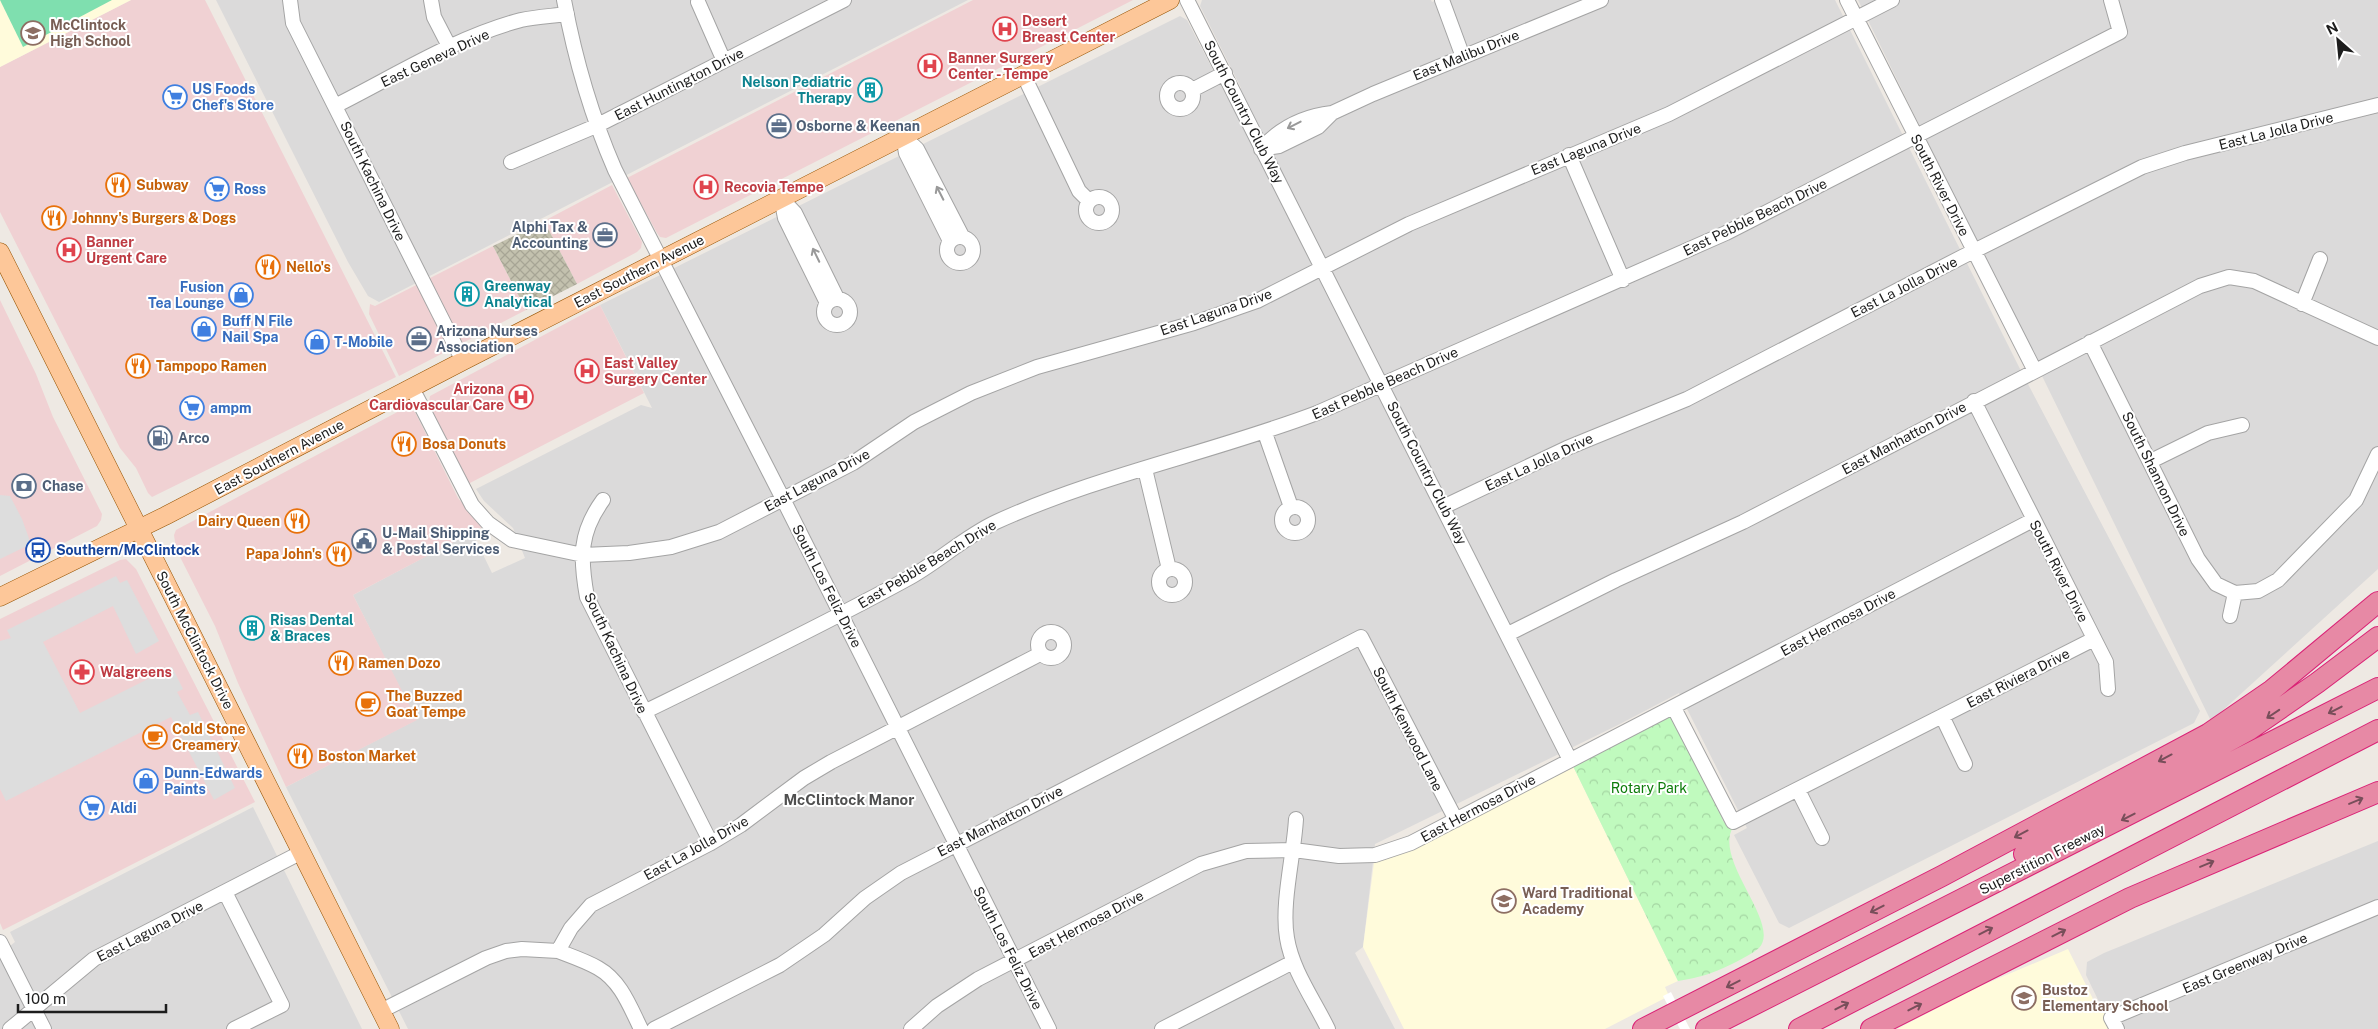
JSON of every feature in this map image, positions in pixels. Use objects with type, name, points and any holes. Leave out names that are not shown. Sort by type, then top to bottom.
[{"type":"highway","points":[[1643,1029],[2033,828],[2208,734],[2260,699],[2378,602]]},
{"type":"highway","points":[[2312,658],[2378,613]]},
{"type":"highway","points":[[1902,930],[1970,884],[2248,730],[2378,637]]},
{"type":"highway","name":"Superstition Freeway","points":[[1706,1029],[2378,688]]},
{"type":"highway","points":[[1799,1029],[2378,730]]},
{"type":"highway","points":[[2093,876],[2261,802],[2378,743]]},
{"type":"highway","points":[[1871,1029],[2146,891],[2378,792]]},
{"type":"main road","name":"East Southern Avenue","points":[[0,597],[139,528],[1170,0]]},
{"type":"main road","name":"South McClintock Drive","points":[[0,252],[390,1029]]},
{"type":"street","name":"South Kachina Drive","points":[[290,0],[293,23],[463,361]]},
{"type":"street","points":[[430,0],[434,18],[450,48]]},
{"type":"street","name":"East Huntington Drive","points":[[511,162],[596,126],[844,0]]},
{"type":"street","name":"South Country Club Way","points":[[1188,0],[1261,149],[1508,634],[1570,760]]},
{"type":"street","points":[[1442,0],[1463,57]]},
{"type":"street","name":"East Malibu Drive","points":[[1261,149],[1279,146],[1318,127],[1332,113],[1373,94],[1601,0]]},
{"type":"street","name":"South River Drive","points":[[1847,0],[2034,370]]},
{"type":"street","name":"East Laguna Drive","points":[[583,555],[629,553],[671,547],[719,532],[853,463],[914,422],[972,393],[1038,367],[1194,323],[1257,301],[1409,224],[1670,114],[1892,0]]},
{"type":"street","name":"East Pebble Beach Drive","points":[[644,712],[841,615],[913,576],[993,523],[1067,492],[1265,433],[1317,413],[1381,383],[1623,280],[1726,233],[2120,32],[2111,0]]},
{"type":"street","points":[[698,2],[724,61]]},
{"type":"street","name":"East Geneva Drive","points":[[336,106],[450,48],[522,20],[566,7]]},
{"type":"street","name":"South Los Feliz Drive","points":[[566,7],[579,69],[596,126],[615,170],[783,499],[1048,1029]]},
{"type":"street","points":[[1192,90],[1225,73]]},
{"type":"street","points":[[1024,76],[1079,191],[1088,201]]},
{"type":"street","name":"East La Jolla Drive","points":[[1443,507],[1567,448],[1687,399],[1974,251],[2142,168],[2185,154],[2378,105]]},
{"type":"street","points":[[903,136],[917,148],[956,239]]},
{"type":"street","points":[[1569,155],[1623,280]]},
{"type":"street","points":[[782,198],[795,212],[832,301]]},
{"type":"street","points":[[2302,304],[2320,259]]},
{"type":"street","name":"East Manhatton Drive","points":[[1508,634],[1616,580],[1743,522],[2034,370],[2200,286],[2229,277],[2254,281],[2378,338]]},
{"type":"street","name":"South Shannon Drive","points":[[2090,342],[2198,559],[2216,584],[2235,593]]},
{"type":"street","points":[[412,388],[472,505],[488,523],[512,540],[583,555],[586,527],[603,500]]},
{"type":"street","name":"South River Drive","points":[[1974,401],[2106,662],[2108,688]]},
{"type":"street","points":[[2150,461],[2208,433],[2242,425]]},
{"type":"street","points":[[1265,433],[1291,508]]},
{"type":"street","points":[[2230,616],[2235,593],[2258,591],[2278,580],[2356,500],[2378,454]]},
{"type":"street","points":[[1145,469],[1169,569]]},
{"type":"street","name":"East Hermosa Drive","points":[[912,1029],[937,1006],[978,979],[1201,864],[1246,851],[1294,850],[1339,856],[1374,855],[1411,843],[2033,520]]},
{"type":"street","name":"South Kachina Drive","points":[[583,555],[583,575],[587,597],[711,843]]},
{"type":"street","name":"East Manhatton Drive","points":[[654,1029],[780,965],[824,934],[865,898],[901,873],[1361,638]]},
{"type":"street","name":"South Kenwood Lane","points":[[1361,638],[1456,820]]},
{"type":"street","name":"East Riviera Drive","points":[[1674,708],[1733,822],[2094,640]]},
{"type":"street","name":"East La Jolla Drive","points":[[558,951],[571,928],[591,905],[711,843],[741,825],[804,778],[1040,654]]},
{"type":"street","points":[[1942,716],[1965,764]]},
{"type":"street","points":[[1798,790],[1822,838]]},
{"type":"street","points":[[1296,819],[1294,850],[1285,914],[1287,938],[1293,962],[1328,1029]]},
{"type":"street","name":"East Laguna Drive","points":[[10,1029],[94,959],[302,852]]},
{"type":"street","points":[[225,892],[282,1005],[234,1029]]},
{"type":"street","name":"East Greenway Drive","points":[[2114,1024],[2378,907]]},
{"type":"street","points":[[0,942],[44,1029]]},
{"type":"street","points":[[381,1011],[486,958],[506,951],[522,949],[558,951],[599,968],[612,979],[624,995],[641,1029]]},
{"type":"street","points":[[1162,1029],[1293,962]]},
{"type":"shaded area","name":"McClintock High School","points":[[0,0],[131,0],[0,67]]},
{"type":"shaded area","points":[[131,0],[205,0],[396,377],[152,497],[148,493],[136,468],[120,448],[0,212],[0,67]]},
{"type":"shaded area","points":[[216,0],[968,0],[379,302],[368,296],[348,262]]},
{"type":"shaded area","points":[[973,0],[1133,0],[666,238],[660,237],[657,233],[627,178]]},
{"type":"shaded area","points":[[1202,0],[1431,0],[1432,2],[1437,0],[1835,0],[2019,367],[2200,711],[2194,723],[1789,928],[1779,923],[1734,835],[1747,828],[1679,693],[1618,725],[1375,844],[1363,947],[1355,953],[1395,1029],[408,1029],[286,787],[416,720],[353,595],[472,532],[492,573],[525,558],[513,528],[484,501],[476,489],[641,405],[652,408],[600,305],[1180,16],[1187,20],[1227,97],[1241,88],[1200,6]]},
{"type":"shaded area","points":[[1858,0],[2378,0],[2378,569],[2211,721]]},
{"type":"shaded area","points":[[612,185],[642,242],[641,248],[637,252],[577,284],[544,221]]},
{"type":"shaded area","points":[[544,221],[577,284],[526,310],[493,246]]},
{"type":"shaded area","points":[[493,246],[526,310],[399,376],[369,314],[370,304],[375,306]]},
{"type":"shaded area","points":[[0,300],[36,374],[53,417],[102,514],[97,526],[0,576]]},
{"type":"shaded area","points":[[600,305],[644,393],[468,484],[428,406],[430,396]]},
{"type":"shaded area","points":[[403,409],[410,409],[415,412],[458,498],[482,527],[353,595],[417,720],[286,787],[238,683],[215,626],[176,549],[174,535],[176,530]]},
{"type":"shaded area","points":[[0,495],[10,496],[22,519],[31,544],[0,559]]},
{"type":"shaded area","points":[[126,559],[136,569],[255,802],[3,930],[0,923],[0,619],[120,560]]},
{"type":"shaded area","points":[[116,576],[120,583],[127,580],[159,641],[136,654],[113,606],[43,642],[80,713],[172,667],[183,689],[177,692],[190,715],[198,712],[235,788],[214,800],[171,717],[6,801],[0,789],[0,641],[11,638],[7,630]]},
{"type":"shaded area","name":"Ward Traditional Academy","points":[[1570,760],[1678,981],[1665,987],[1669,996],[1605,1029],[1404,1029],[1363,947],[1375,855]]},
{"type":"shaded area","points":[[253,807],[362,1029],[0,1029],[0,954],[15,942],[10,932]]},
{"type":"shaded area","points":[[2378,841],[2378,1029],[2126,1029],[2102,1008],[2086,975],[2087,962],[2104,953]]},
{"type":"shaded area","name":"Bustoz Elementary School","points":[[2068,949],[2098,1009],[2111,1018],[2117,1029],[1897,1029],[1978,987]]},
{"type":"green space","points":[[0,0],[112,0],[23,47]]},
{"type":"green space","name":"Rotary Park","points":[[1674,708],[1702,762],[1723,821],[1733,827],[1729,841],[1732,857],[1762,923],[1764,937],[1759,948],[1736,962],[1708,974],[1678,981],[1570,760]]},
{"type":"pier","points":[[1671,992],[1690,1029],[1680,1029],[1663,996]]},
{"type":"place","name":"Desert Breast Center","points":[[1005,29]]},
{"type":"place","name":"McClintock High School","points":[[33,33]]},
{"type":"place","name":"Banner Surgery Center - Tempe","points":[[930,66]]},
{"type":"place","name":"Nelson Pediatric Therapy","points":[[870,90]]},
{"type":"place","name":"US Foods Chef's Store","points":[[175,97]]},
{"type":"place","name":"Osborne & Keenan","points":[[779,126]]},
{"type":"place","name":"Subway","points":[[118,185]]},
{"type":"place","name":"Recovia Tempe","points":[[706,187]]},
{"type":"place","name":"Ross","points":[[217,189]]},
{"type":"place","name":"Johnny's Burgers & Dogs","points":[[54,218]]},
{"type":"place","name":"Alphi Tax & Accounting","points":[[605,235]]},
{"type":"place","name":"Banner Urgent Care","points":[[69,250]]},
{"type":"place","name":"Nello's","points":[[268,267]]},
{"type":"place","name":"Greenway Analytical","points":[[467,294]]},
{"type":"place","name":"Fusion Tea Lounge","points":[[241,295]]},
{"type":"place","name":"Buff N File Nail Spa","points":[[204,329]]},
{"type":"place","name":"Arizona Nurses Association","points":[[419,339]]},
{"type":"place","name":"T-Mobile","points":[[317,342]]},
{"type":"place","name":"Tampopo Ramen","points":[[138,366]]},
{"type":"place","name":"East Valley Surgery Center","points":[[587,371]]},
{"type":"place","name":"Arizona Cardiovascular Care","points":[[521,397]]},
{"type":"place","name":"ampm","points":[[192,408]]},
{"type":"place","name":"Arco","points":[[160,438]]},
{"type":"place","name":"Bosa Donuts","points":[[404,444]]},
{"type":"place","name":"Chase","points":[[24,486]]},
{"type":"place","name":"Dairy Queen","points":[[297,521]]},
{"type":"place","name":"U-Mail Shipping & Postal Services","points":[[364,541]]},
{"type":"place","name":"Southern/McClintock","points":[[38,550]]},
{"type":"place","name":"Papa John's","points":[[339,554]]},
{"type":"place","name":"Risas Dental & Braces","points":[[252,628]]},
{"type":"place","name":"Ramen Dozo","points":[[341,663]]},
{"type":"place","name":"Walgreens","points":[[82,672]]},
{"type":"place","name":"The Buzzed Goat Tempe","points":[[368,704]]},
{"type":"place","name":"Cold Stone Creamery","points":[[155,737]]},
{"type":"place","name":"Boston Market","points":[[300,756]]},
{"type":"place","name":"Dunn-Edwards Paints","points":[[146,781]]},
{"type":"place","name":"Aldi","points":[[92,808]]},
{"type":"place","name":"Ward Traditional Academy","points":[[1504,901]]},
{"type":"place","name":"Bustoz Elementary School","points":[[2024,998]]},
{"type":"district","name":"McClintock Manor","points":[[849,799]]}]
